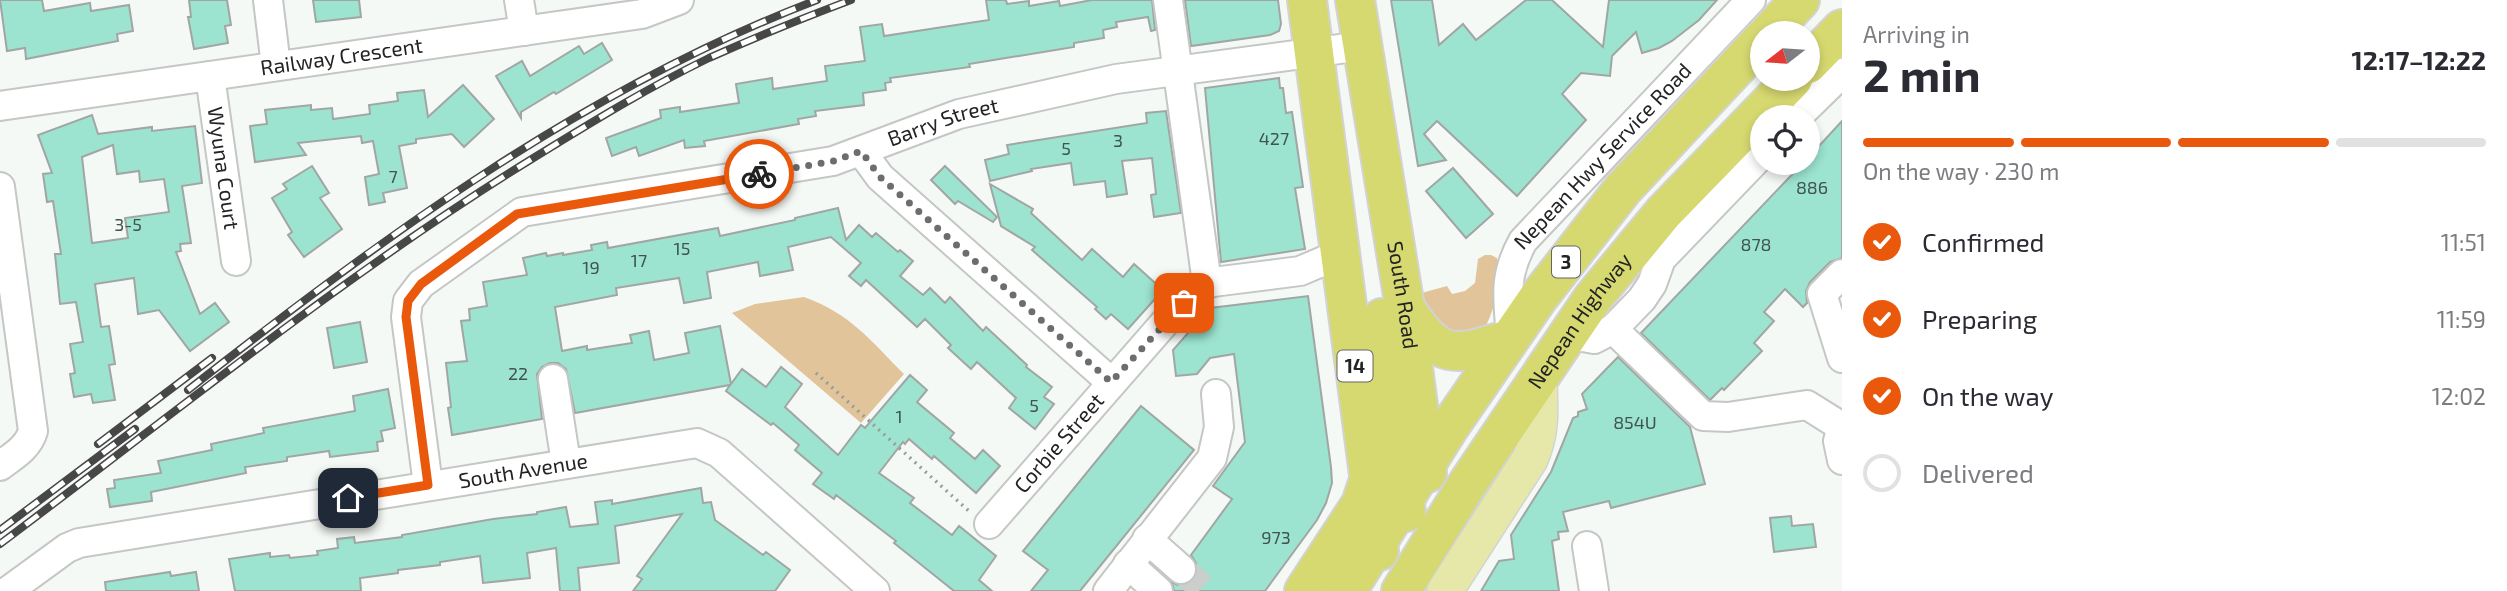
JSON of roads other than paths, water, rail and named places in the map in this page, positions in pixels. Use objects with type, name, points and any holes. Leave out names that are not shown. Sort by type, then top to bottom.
[{"type":"highway","name":"14","points":[[1307,0],[1377,542],[1417,588]]},
{"type":"highway","name":"South Road","points":[[1355,0],[1405,308],[1436,534]]},
{"type":"highway","points":[[1780,21],[1800,0]]},
{"type":"highway","points":[[1820,52],[1842,29]]},
{"type":"highway","name":"3","points":[[1348,591],[1426,465],[1538,298],[1623,189],[1750,53]]},
{"type":"highway","name":"Nepean Highway","points":[[1417,588],[1436,534],[1520,405],[1539,381],[1567,334],[1600,289],[1656,222],[1782,91]]},
{"type":"highway","points":[[1387,207],[1383,326],[1394,433],[1417,588]]},
{"type":"highway","points":[[1405,308],[1426,337],[1455,352],[1469,352],[1510,338]]},
{"type":"highway","points":[[1304,591],[1361,504],[1370,477]]},
{"type":"main road","points":[[1417,588],[1530,459],[1541,424],[1539,381]]},
{"type":"street","points":[[268,0],[276,66]]},
{"type":"street","points":[[519,0],[524,31]]},
{"type":"street","name":"Railway Crescent","points":[[0,106],[642,14],[678,0]]},
{"type":"street","points":[[1168,0],[1178,69],[1198,289],[1300,271],[1340,254]]},
{"type":"street","name":"Nepean Hwy Service Road","points":[[1510,338],[1507,281],[1523,241],[1751,0]]},
{"type":"street","points":[[1707,45],[1715,91]]},
{"type":"street","name":"Barry Street","points":[[428,485],[406,317],[408,301],[421,284],[522,212],[834,161],[959,114],[1116,79],[1362,46]]},
{"type":"street","points":[[1809,105],[1842,73]]},
{"type":"street","name":"Wyuna Court","points":[[210,76],[236,261]]},
{"type":"street","points":[[861,151],[880,177],[1111,382]]},
{"type":"street","points":[[1567,334],[1594,339],[1613,329],[1642,299],[1652,284],[1661,260],[1750,166]]},
{"type":"street","points":[[0,187],[33,431],[29,442],[0,466]]},
{"type":"street","points":[[1842,274],[1822,294],[1842,358]]},
{"type":"street","name":"Corbie Street","points":[[989,524],[1111,382],[1198,289]]},
{"type":"street","points":[[1613,329],[1703,416],[1728,417],[1807,405],[1842,427],[1838,441],[1842,460]]},
{"type":"street","points":[[553,379],[566,463]]},
{"type":"street","points":[[1108,591],[1212,458],[1219,427],[1216,394]]},
{"type":"street","name":"South Avenue","points":[[8,591],[67,548],[79,543],[689,443],[705,445],[719,453],[875,591]]},
{"type":"street","points":[[1147,540],[1181,569]]},
{"type":"street","points":[[1587,545],[1594,591]]},
{"type":"street","points":[[1128,564],[1157,591]]},
{"type":"tunnel","points":[[1181,569],[1206,591]]},
{"type":"railway","points":[[188,390],[335,277],[411,223],[567,122],[648,77],[732,36],[817,0]]},
{"type":"railway","points":[[0,544],[263,344],[397,247],[466,201],[599,118],[687,69],[762,35],[851,0]]},
{"type":"railway","points":[[98,444],[212,358]]},
{"type":"railway","points":[[0,530],[135,429]]}]
